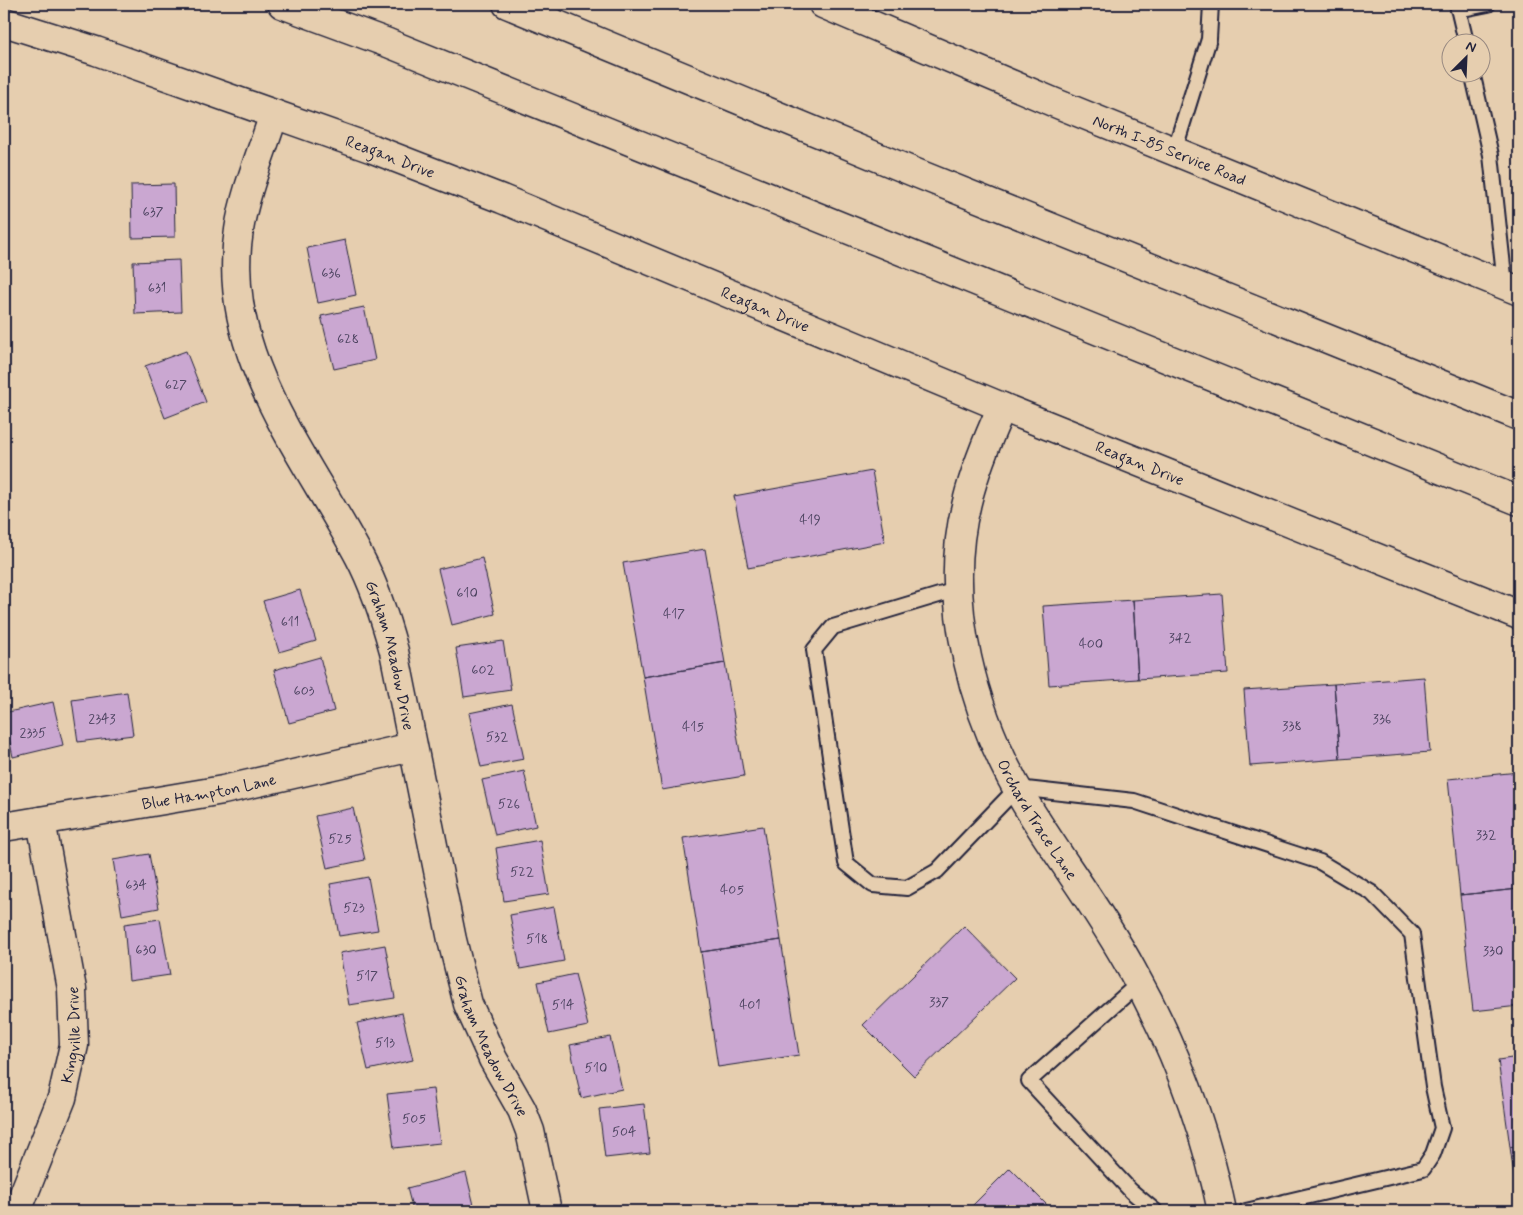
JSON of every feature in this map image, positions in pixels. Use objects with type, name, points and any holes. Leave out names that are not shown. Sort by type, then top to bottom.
[{"type":"main road","points":[[282,4],[406,50],[1519,501]]},
{"type":"main road","points":[[507,4],[925,176],[1519,416]]},
{"type":"main road","name":"North I-85 Service Road","points":[[823,4],[1174,152],[1512,288]]},
{"type":"main road","name":"Reagan Drive","points":[[4,22],[96,51],[373,149],[502,199],[1002,407],[1519,615]]},
{"type":"main road","name":"Graham Meadow Drive","points":[[274,114],[245,203],[239,230],[236,261],[238,295],[244,330],[262,384],[373,584],[394,651],[452,940],[468,1004],[494,1059],[522,1110],[530,1131],[547,1211]]},
{"type":"main road","name":"Orchard Trace Lane","points":[[1002,407],[980,456],[966,504],[959,557],[962,632],[975,692],[997,749],[1017,788],[1110,932],[1172,1051],[1200,1125],[1222,1211]]},
{"type":"main road","name":"Blue Hampton Lane","points":[[4,827],[223,790],[412,747]]},
{"type":"main road","name":"Kingville Drive","points":[[18,1211],[62,1098],[74,1045],[72,989],[41,821]]},
{"type":"lane","points":[[1174,152],[1208,39],[1211,4]]},
{"type":"lane","points":[[1463,32],[1457,7],[1488,4]]},
{"type":"lane","points":[[1474,82],[1491,155],[1512,288]]},
{"type":"lane","points":[[959,589],[833,627],[814,650],[846,864],[873,885],[907,888],[937,871],[1017,788],[1134,802],[1320,862],[1372,893],[1412,934],[1433,1087],[1442,1128],[1433,1154],[1423,1169],[1246,1211]]},
{"type":"lane","points":[[1138,983],[1028,1081],[1131,1192],[1155,1211]]},
{"type":"building","points":[[174,184],[175,237],[132,238],[131,185]]},
{"type":"building","points":[[345,240],[356,295],[318,303],[307,248]]},
{"type":"building","points":[[179,260],[181,312],[135,314],[133,262]]},
{"type":"building","points":[[364,307],[375,360],[334,369],[321,316]]},
{"type":"building","points":[[186,351],[206,402],[165,418],[145,366]]},
{"type":"building","points":[[872,471],[885,542],[748,568],[734,496]]},
{"type":"building","points":[[705,549],[725,663],[643,677],[623,563]]},
{"type":"building","points":[[482,558],[495,614],[452,625],[438,569]]},
{"type":"building","points":[[300,590],[316,641],[279,652],[263,601]]},
{"type":"building","points":[[1222,594],[1228,673],[1138,679],[1133,600]]},
{"type":"building","points":[[1133,600],[1138,679],[1049,685],[1043,606]]},
{"type":"building","points":[[503,641],[511,690],[464,697],[456,648]]},
{"type":"building","points":[[320,657],[334,711],[289,723],[274,670]]},
{"type":"building","points":[[725,663],[744,776],[662,790],[643,677]]},
{"type":"building","points":[[1424,677],[1430,752],[1340,759],[1334,684]]},
{"type":"building","points":[[1334,684],[1340,759],[1250,766],[1244,690]]},
{"type":"building","points":[[127,692],[133,735],[78,742],[72,700]]},
{"type":"building","points":[[53,702],[63,745],[13,757],[4,713]]},
{"type":"building","points":[[512,704],[524,759],[481,767],[469,713]]},
{"type":"building","points":[[524,771],[536,826],[495,835],[482,780]]},
{"type":"building","points":[[1519,772],[1519,889],[1460,895],[1448,779]]},
{"type":"building","points":[[353,808],[365,860],[327,868],[315,816]]},
{"type":"building","points":[[763,826],[781,940],[701,952],[683,838]]},
{"type":"building","points":[[540,840],[549,894],[504,901],[496,848]]},
{"type":"building","points":[[149,854],[159,908],[122,915],[113,860]]},
{"type":"building","points":[[368,877],[378,930],[339,936],[330,884]]},
{"type":"building","points":[[1519,889],[1519,1006],[1473,1011],[1460,895]]},
{"type":"building","points":[[554,907],[564,961],[520,969],[510,915]]},
{"type":"building","points":[[160,919],[170,975],[129,981],[124,924]]},
{"type":"building","points":[[964,926],[1015,978],[914,1076],[863,1025]]},
{"type":"building","points":[[781,940],[799,1055],[718,1067],[701,952]]},
{"type":"building","points":[[385,945],[395,998],[349,1005],[340,953]]},
{"type":"building","points":[[575,974],[588,1026],[549,1034],[538,982]]},
{"type":"building","points":[[402,1013],[413,1060],[368,1070],[357,1023]]},
{"type":"building","points":[[610,1037],[622,1089],[581,1098],[570,1045]]},
{"type":"building","points":[[1519,1057],[1519,1146],[1510,1147],[1498,1060]]},
{"type":"building","points":[[433,1089],[440,1143],[394,1148],[387,1094]]},
{"type":"building","points":[[644,1104],[650,1153],[605,1158],[599,1109]]},
{"type":"building","points":[[1519,1146],[1519,1211],[1510,1147]]},
{"type":"building","points":[[1010,1168],[1053,1211],[967,1211]]},
{"type":"building","points":[[466,1173],[474,1205],[458,1211],[413,1211],[407,1188]]}]
